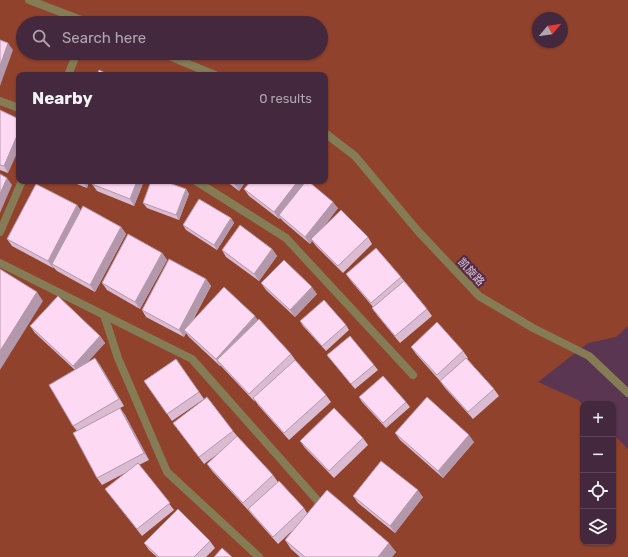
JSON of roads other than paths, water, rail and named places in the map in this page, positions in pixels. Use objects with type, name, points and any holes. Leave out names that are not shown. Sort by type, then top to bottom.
[{"type":"street","points":[[29,0],[71,16]]},
{"type":"street","points":[[69,72],[74,60]]},
{"type":"street","points":[[179,60],[208,72]]},
{"type":"street","points":[[0,101],[16,107]]},
{"type":"street","name":"凯旋路","points":[[328,135],[355,156],[417,230],[479,296],[533,328],[589,356],[628,393]]},
{"type":"street","points":[[0,232],[21,184]]},
{"type":"street","points":[[201,184],[286,238],[413,375]]},
{"type":"street","points":[[0,263],[192,359],[317,500]]},
{"type":"street","points":[[104,315],[118,358],[167,472],[259,557]]}]
